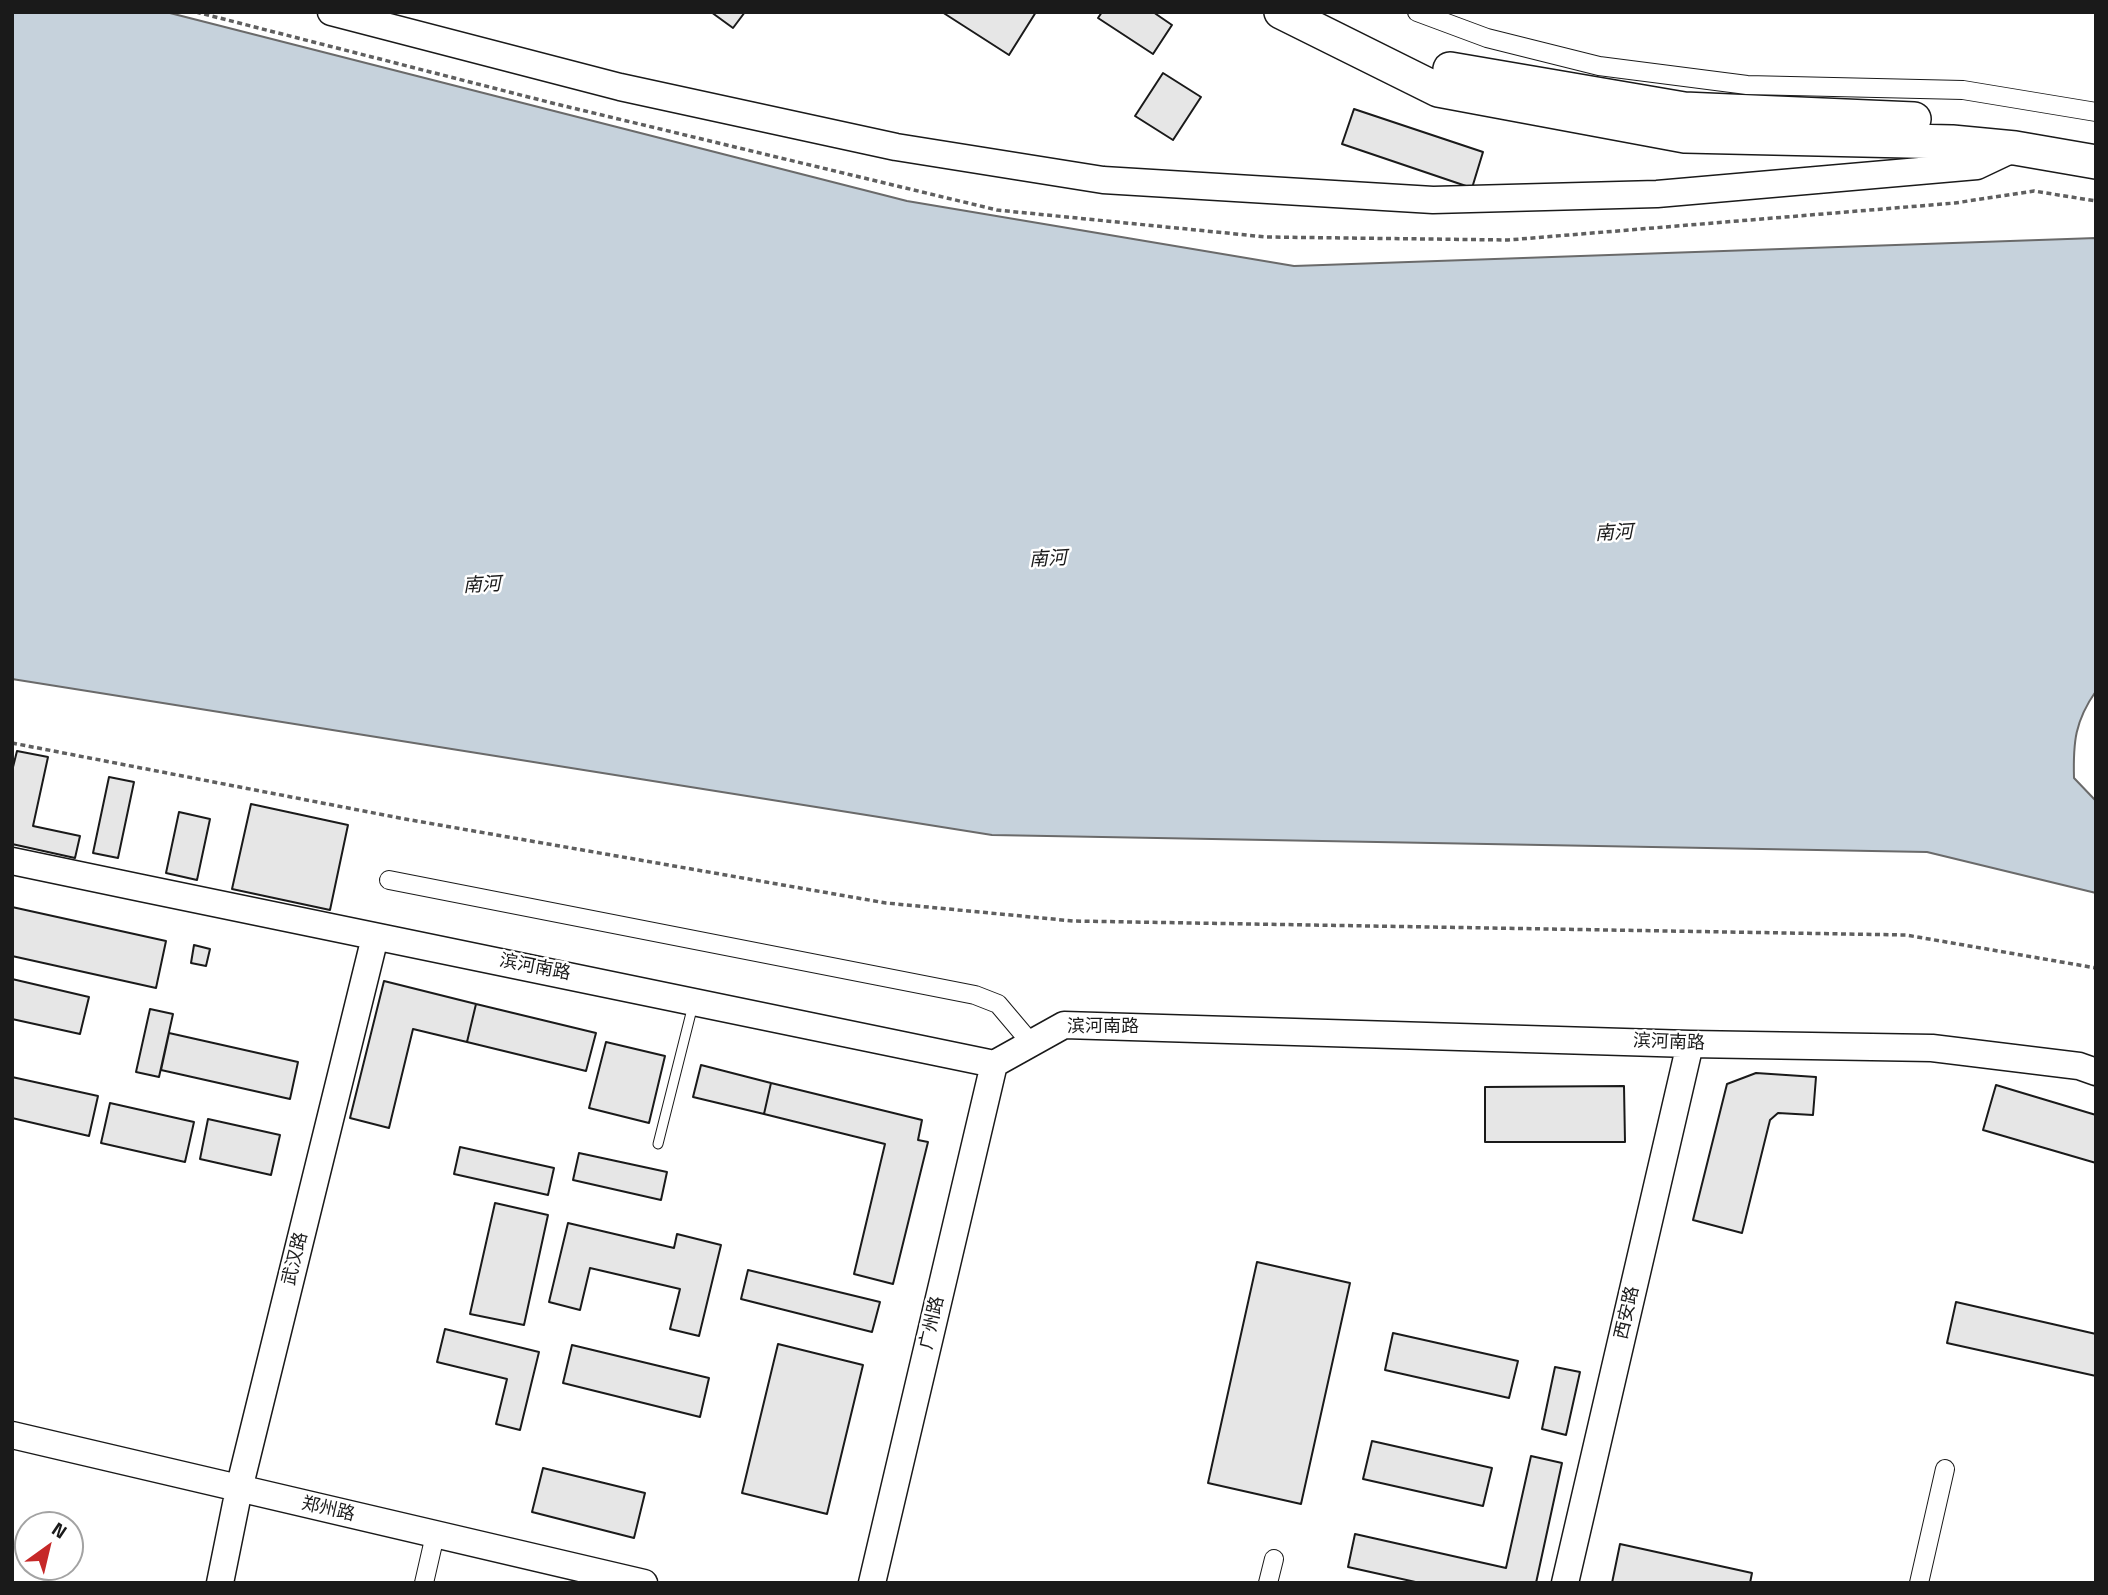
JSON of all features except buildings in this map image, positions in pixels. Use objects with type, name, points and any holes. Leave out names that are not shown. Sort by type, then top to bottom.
[{"type":"highway","points":[[1281,12],[1438,90],[1685,136],[1952,142],[2015,148],[2063,149],[2096,146]]},
{"type":"highway","points":[[1332,12],[1446,68],[1684,109],[1961,122],[2063,149],[2096,162]]},
{"type":"street","points":[[331,12],[620,87],[895,147],[1104,180],[1433,200],[1657,194],[1977,166],[2015,148]]},
{"type":"street","points":[[1417,12],[1487,38],[1599,66],[1747,85],[1964,90],[2096,113]]},
{"type":"street","points":[[1878,175],[1881,140]]},
{"type":"street","name":"滨河南路","points":[[12,860],[994,1064],[1064,1025],[1690,1044],[1932,1048],[2079,1066],[2096,1072]]},
{"type":"street","points":[[389,880],[975,995],[999,1004],[1031,1044]]},
{"type":"street","name":"武汉路","points":[[220,1583],[239,1489],[376,937]]},
{"type":"street","name":"西安路","points":[[1565,1583],[1690,1044]]},
{"type":"street","name":"广州路","points":[[872,1583],[994,1064]]},
{"type":"street","name":"郑州路","points":[[12,1435],[644,1583]]},
{"type":"street","points":[[1919,1583],[1945,1469]]},
{"type":"street","points":[[424,1583],[435,1535]]},
{"type":"street","points":[[1268,1583],[1274,1559]]},
{"type":"lane","points":[[658,1144],[694,1000]]},
{"type":"path","points":[[12,743],[405,819],[886,903],[1073,921],[1906,935],[2096,968]]},
{"type":"water","name":"南河","points":[[12,12],[166,12],[907,201],[1294,266],[2096,238],[2096,691],[2077,732],[2074,778],[2096,801],[2096,893],[1927,852],[992,835],[12,679]]}]
